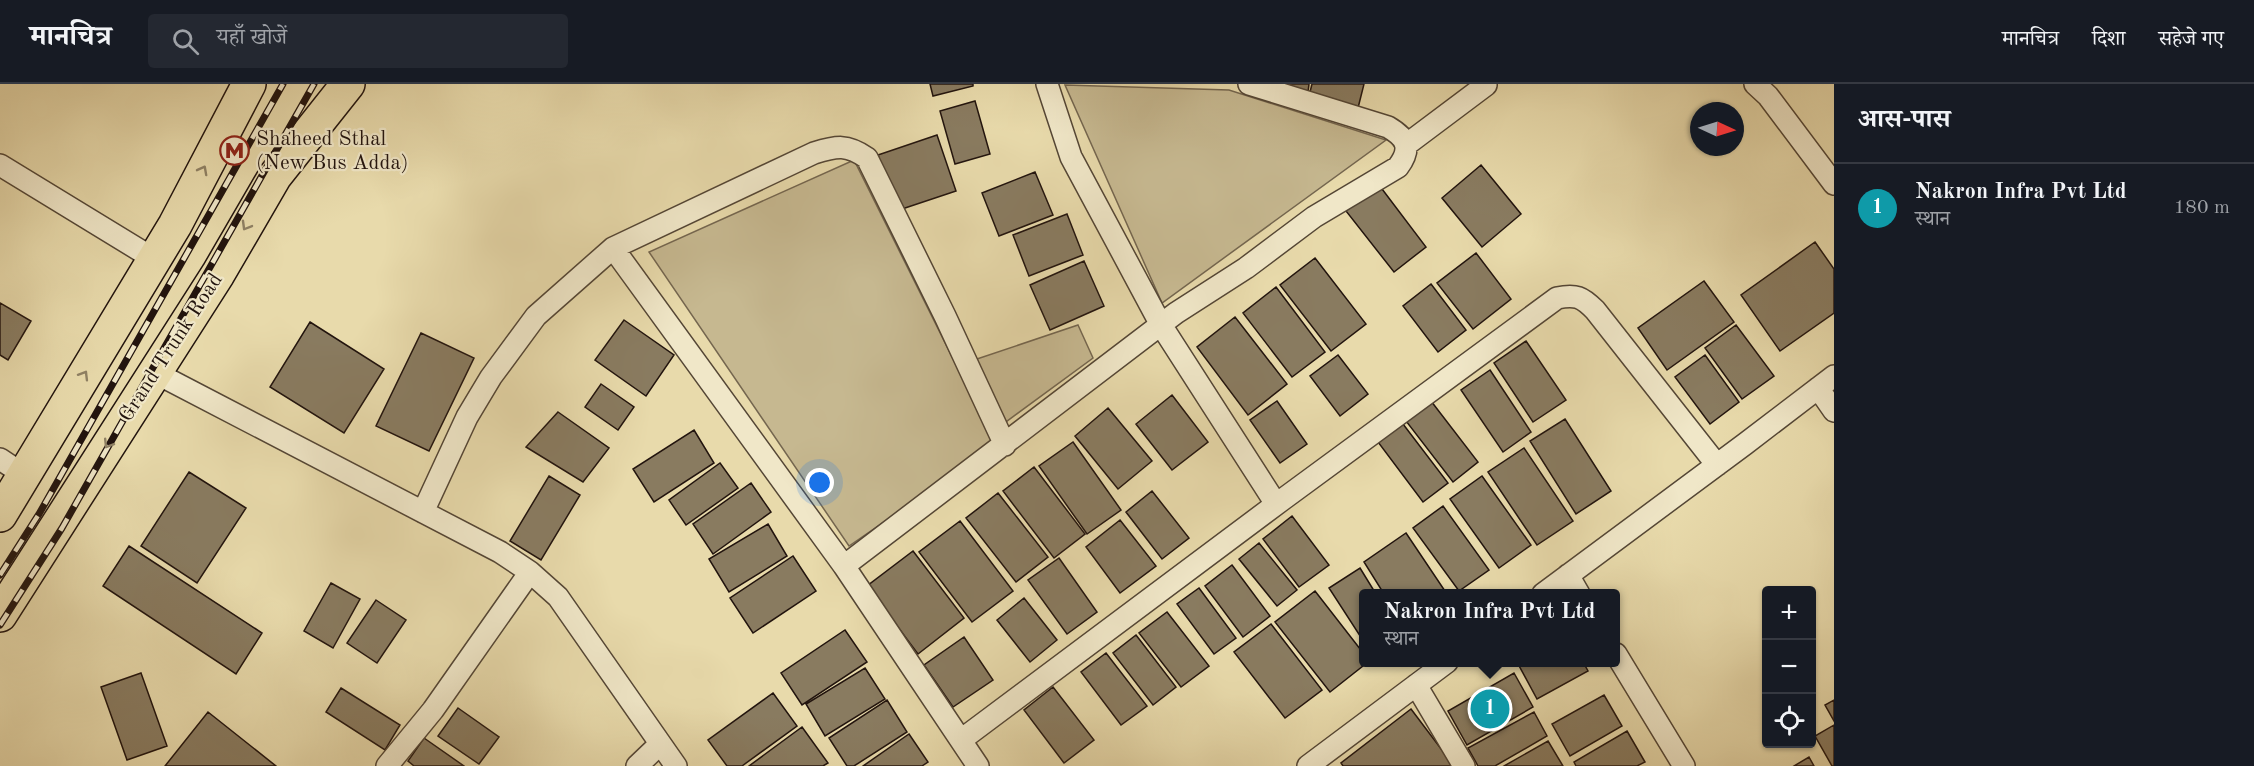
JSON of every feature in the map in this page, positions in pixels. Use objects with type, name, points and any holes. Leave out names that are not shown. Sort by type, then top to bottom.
[{"type":"highway","points":[[0,515],[12,467],[154,259],[249,84]]},
{"type":"highway","name":"Grand Trunk Road","points":[[0,615],[218,274],[275,176],[350,85]]},
{"type":"street","points":[[1047,84],[1071,157],[1161,325],[1276,504]]},
{"type":"street","points":[[844,566],[1161,325],[1246,268],[1314,217],[1398,167],[1405,158],[1406,145],[1401,134],[1388,127],[1249,84]]},
{"type":"street","points":[[1755,84],[1768,96],[1834,184]]},
{"type":"street","points":[[1406,145],[1486,85]]},
{"type":"street","points":[[423,512],[467,417],[491,377],[536,316],[613,248],[814,153],[842,147],[855,150],[867,158],[945,316],[1005,445]]},
{"type":"street","points":[[0,165],[154,259]]},
{"type":"street","points":[[613,248],[844,566],[978,766]]},
{"type":"street","points":[[961,740],[1276,504],[1557,298],[1569,296],[1583,298],[1595,310],[1717,465]]},
{"type":"street","points":[[154,372],[500,552],[530,572],[558,597],[676,766]]},
{"type":"street","points":[[1549,589],[1826,382],[1834,411]]},
{"type":"street","points":[[387,766],[433,710],[530,572]]},
{"type":"street","points":[[1568,575],[1576,589]]},
{"type":"street","points":[[1620,661],[1684,766]]},
{"type":"street","points":[[1308,766],[1441,667]]},
{"type":"street","points":[[1416,685],[1464,766]]},
{"type":"street","points":[[637,766],[660,744]]},
{"type":"shaded area","points":[[1065,85],[1229,90],[1386,140],[1162,303]]},
{"type":"shaded area","points":[[854,160],[996,445],[849,546],[649,252]]},
{"type":"shaded area","points":[[1078,325],[1093,358],[1003,424],[974,360]]},
{"type":"building","points":[[930,84],[973,84],[973,86],[933,96]]},
{"type":"building","points":[[1268,84],[1309,84],[1308,92]]},
{"type":"building","points":[[1312,84],[1364,84],[1358,108],[1309,96]]},
{"type":"building","points":[[975,101],[990,154],[955,164],[940,111]]},
{"type":"building","points":[[937,135],[956,191],[896,211],[878,155]]},
{"type":"building","points":[[1481,165],[1521,214],[1482,247],[1442,198]]},
{"type":"building","points":[[1035,172],[1053,215],[999,236],[982,193]]},
{"type":"building","points":[[1379,185],[1426,247],[1394,272],[1346,211]]},
{"type":"building","points":[[1067,214],[1083,255],[1029,276],[1013,235]]},
{"type":"building","points":[[1815,242],[1834,269],[1834,313],[1780,351],[1741,295]]},
{"type":"building","points":[[1476,253],[1511,299],[1473,329],[1437,283]]},
{"type":"building","points":[[1315,258],[1366,324],[1331,351],[1280,285]]},
{"type":"building","points":[[1084,261],[1104,306],[1050,330],[1030,285]]},
{"type":"building","points":[[1704,281],[1734,322],[1667,370],[1638,328]]},
{"type":"building","points":[[1431,284],[1466,330],[1438,352],[1403,306]]},
{"type":"building","points":[[1276,287],[1325,352],[1292,377],[1243,313]]},
{"type":"building","points":[[0,303],[31,321],[8,360],[0,355]]},
{"type":"building","points":[[1235,317],[1287,384],[1248,415],[1197,347]]},
{"type":"building","points":[[624,320],[674,355],[646,396],[595,360]]},
{"type":"building","points":[[310,322],[384,369],[344,433],[270,387]]},
{"type":"building","points":[[1736,325],[1774,376],[1742,399],[1705,348]]},
{"type":"building","points":[[421,333],[474,358],[429,451],[376,426]]},
{"type":"building","points":[[1526,341],[1566,400],[1533,422],[1494,363]]},
{"type":"building","points":[[1338,355],[1368,394],[1340,416],[1310,376]]},
{"type":"building","points":[[1705,355],[1739,402],[1710,424],[1675,377]]},
{"type":"building","points":[[1490,370],[1531,432],[1503,452],[1461,390]]},
{"type":"building","points":[[601,384],[634,407],[618,430],[585,407]]},
{"type":"building","points":[[1172,395],[1208,442],[1172,470],[1136,424]]},
{"type":"building","points":[[1277,401],[1307,444],[1280,463],[1250,420]]},
{"type":"building","points":[[1431,401],[1478,462],[1453,482],[1406,421]]},
{"type":"building","points":[[1108,408],[1152,461],[1118,489],[1075,436]]},
{"type":"building","points":[[558,412],[609,448],[583,482],[526,447]]},
{"type":"building","points":[[1565,419],[1611,491],[1576,514],[1530,441]]},
{"type":"building","points":[[1403,424],[1448,483],[1423,502],[1378,442]]},
{"type":"building","points":[[694,430],[714,463],[654,502],[633,469]]},
{"type":"building","points":[[1073,442],[1121,510],[1087,534],[1039,466]]},
{"type":"building","points":[[1524,448],[1573,521],[1537,545],[1488,472]]},
{"type":"building","points":[[720,463],[738,488],[686,525],[669,500]]},
{"type":"building","points":[[1034,467],[1085,534],[1054,558],[1003,491]]},
{"type":"building","points":[[189,472],[246,508],[197,583],[141,546]]},
{"type":"building","points":[[549,476],[580,495],[541,560],[510,541]]},
{"type":"building","points":[[1482,476],[1531,545],[1499,568],[1450,499]]},
{"type":"building","points":[[751,483],[771,512],[713,554],[693,524]]},
{"type":"building","points":[[1152,491],[1189,538],[1162,559],[1126,512]]},
{"type":"building","points":[[998,493],[1048,557],[1016,582],[966,518]]},
{"type":"building","points":[[1443,506],[1489,570],[1462,589],[1458,589],[1413,528]]},
{"type":"building","points":[[1292,516],[1329,565],[1299,587],[1263,539]]},
{"type":"building","points":[[1120,520],[1156,566],[1120,593],[1086,547]]},
{"type":"building","points":[[960,521],[1013,591],[972,622],[919,552]]},
{"type":"building","points":[[768,524],[787,556],[729,592],[709,559]]},
{"type":"building","points":[[1406,533],[1444,589],[1381,589],[1364,562]]},
{"type":"building","points":[[1259,543],[1297,590],[1277,606],[1239,559]]},
{"type":"building","points":[[129,546],[262,633],[236,674],[103,586]]},
{"type":"building","points":[[913,551],[964,618],[918,654],[867,586]]},
{"type":"building","points":[[793,556],[816,591],[753,633],[730,598]]},
{"type":"building","points":[[1059,558],[1097,612],[1067,634],[1028,580]]},
{"type":"building","points":[[1232,565],[1270,616],[1243,637],[1205,586]]},
{"type":"building","points":[[1360,568],[1373,589],[1359,589],[1359,634],[1329,588]]},
{"type":"building","points":[[331,583],[360,599],[333,648],[304,631]]},
{"type":"building","points":[[1199,588],[1236,638],[1214,654],[1177,604]]},
{"type":"building","points":[[1315,591],[1359,648],[1359,667],[1362,667],[1330,692],[1275,622]]},
{"type":"building","points":[[1024,598],[1057,640],[1030,662],[997,620]]},
{"type":"building","points":[[376,600],[406,620],[377,663],[347,643]]},
{"type":"building","points":[[1167,612],[1209,666],[1181,687],[1139,633]]},
{"type":"building","points":[[1271,624],[1322,690],[1285,718],[1234,652]]},
{"type":"building","points":[[845,630],[867,662],[802,705],[781,673]]},
{"type":"building","points":[[1136,635],[1176,687],[1153,705],[1113,653]]},
{"type":"building","points":[[964,637],[993,680],[953,707],[924,665]]},
{"type":"building","points":[[1106,653],[1147,706],[1121,725],[1081,672]]},
{"type":"building","points":[[1520,667],[1586,667],[1588,671],[1537,699]]},
{"type":"building","points":[[865,668],[885,699],[825,736],[806,704]]},
{"type":"building","points":[[141,673],[167,746],[127,760],[101,687]]},
{"type":"building","points":[[1514,673],[1533,707],[1467,745],[1448,711]]},
{"type":"building","points":[[1053,687],[1094,740],[1064,763],[1024,710]]},
{"type":"building","points":[[341,688],[400,725],[385,750],[326,712]]},
{"type":"building","points":[[773,693],[797,726],[742,766],[727,766],[708,740]]},
{"type":"building","points":[[1604,695],[1622,726],[1570,756],[1552,724]]},
{"type":"building","points":[[887,700],[907,732],[854,766],[847,766],[829,738]]},
{"type":"building","points":[[1834,700],[1834,721],[1825,705]]},
{"type":"building","points":[[458,708],[499,737],[479,764],[438,736]]},
{"type":"building","points":[[1411,709],[1454,766],[1343,766],[1341,763]]},
{"type":"building","points":[[208,712],[276,766],[165,766]]},
{"type":"building","points":[[1534,712],[1547,736],[1495,766],[1478,766],[1468,748]]},
{"type":"building","points":[[1834,725],[1834,766],[1832,766],[1816,735]]},
{"type":"building","points":[[802,727],[828,763],[823,766],[749,766]]},
{"type":"building","points":[[1627,731],[1645,762],[1637,766],[1576,766],[1574,762]]},
{"type":"building","points":[[909,734],[928,762],[922,766],[863,766]]},
{"type":"building","points":[[424,738],[464,766],[414,766],[408,761]]},
{"type":"building","points":[[1548,741],[1563,766],[1504,766]]},
{"type":"building","points":[[1809,757],[1814,766],[1794,766]]},
{"type":"railway","points":[[0,575],[39,514],[283,84]]},
{"type":"railway","points":[[0,625],[62,528],[314,84]]},
{"type":"place","name":"Shaheed Sthal (New Bus Adda)","points":[[235,150]]},
{"type":"place","name":"Nakron Infra Pvt Ltd","points":[[1490,709]]}]
